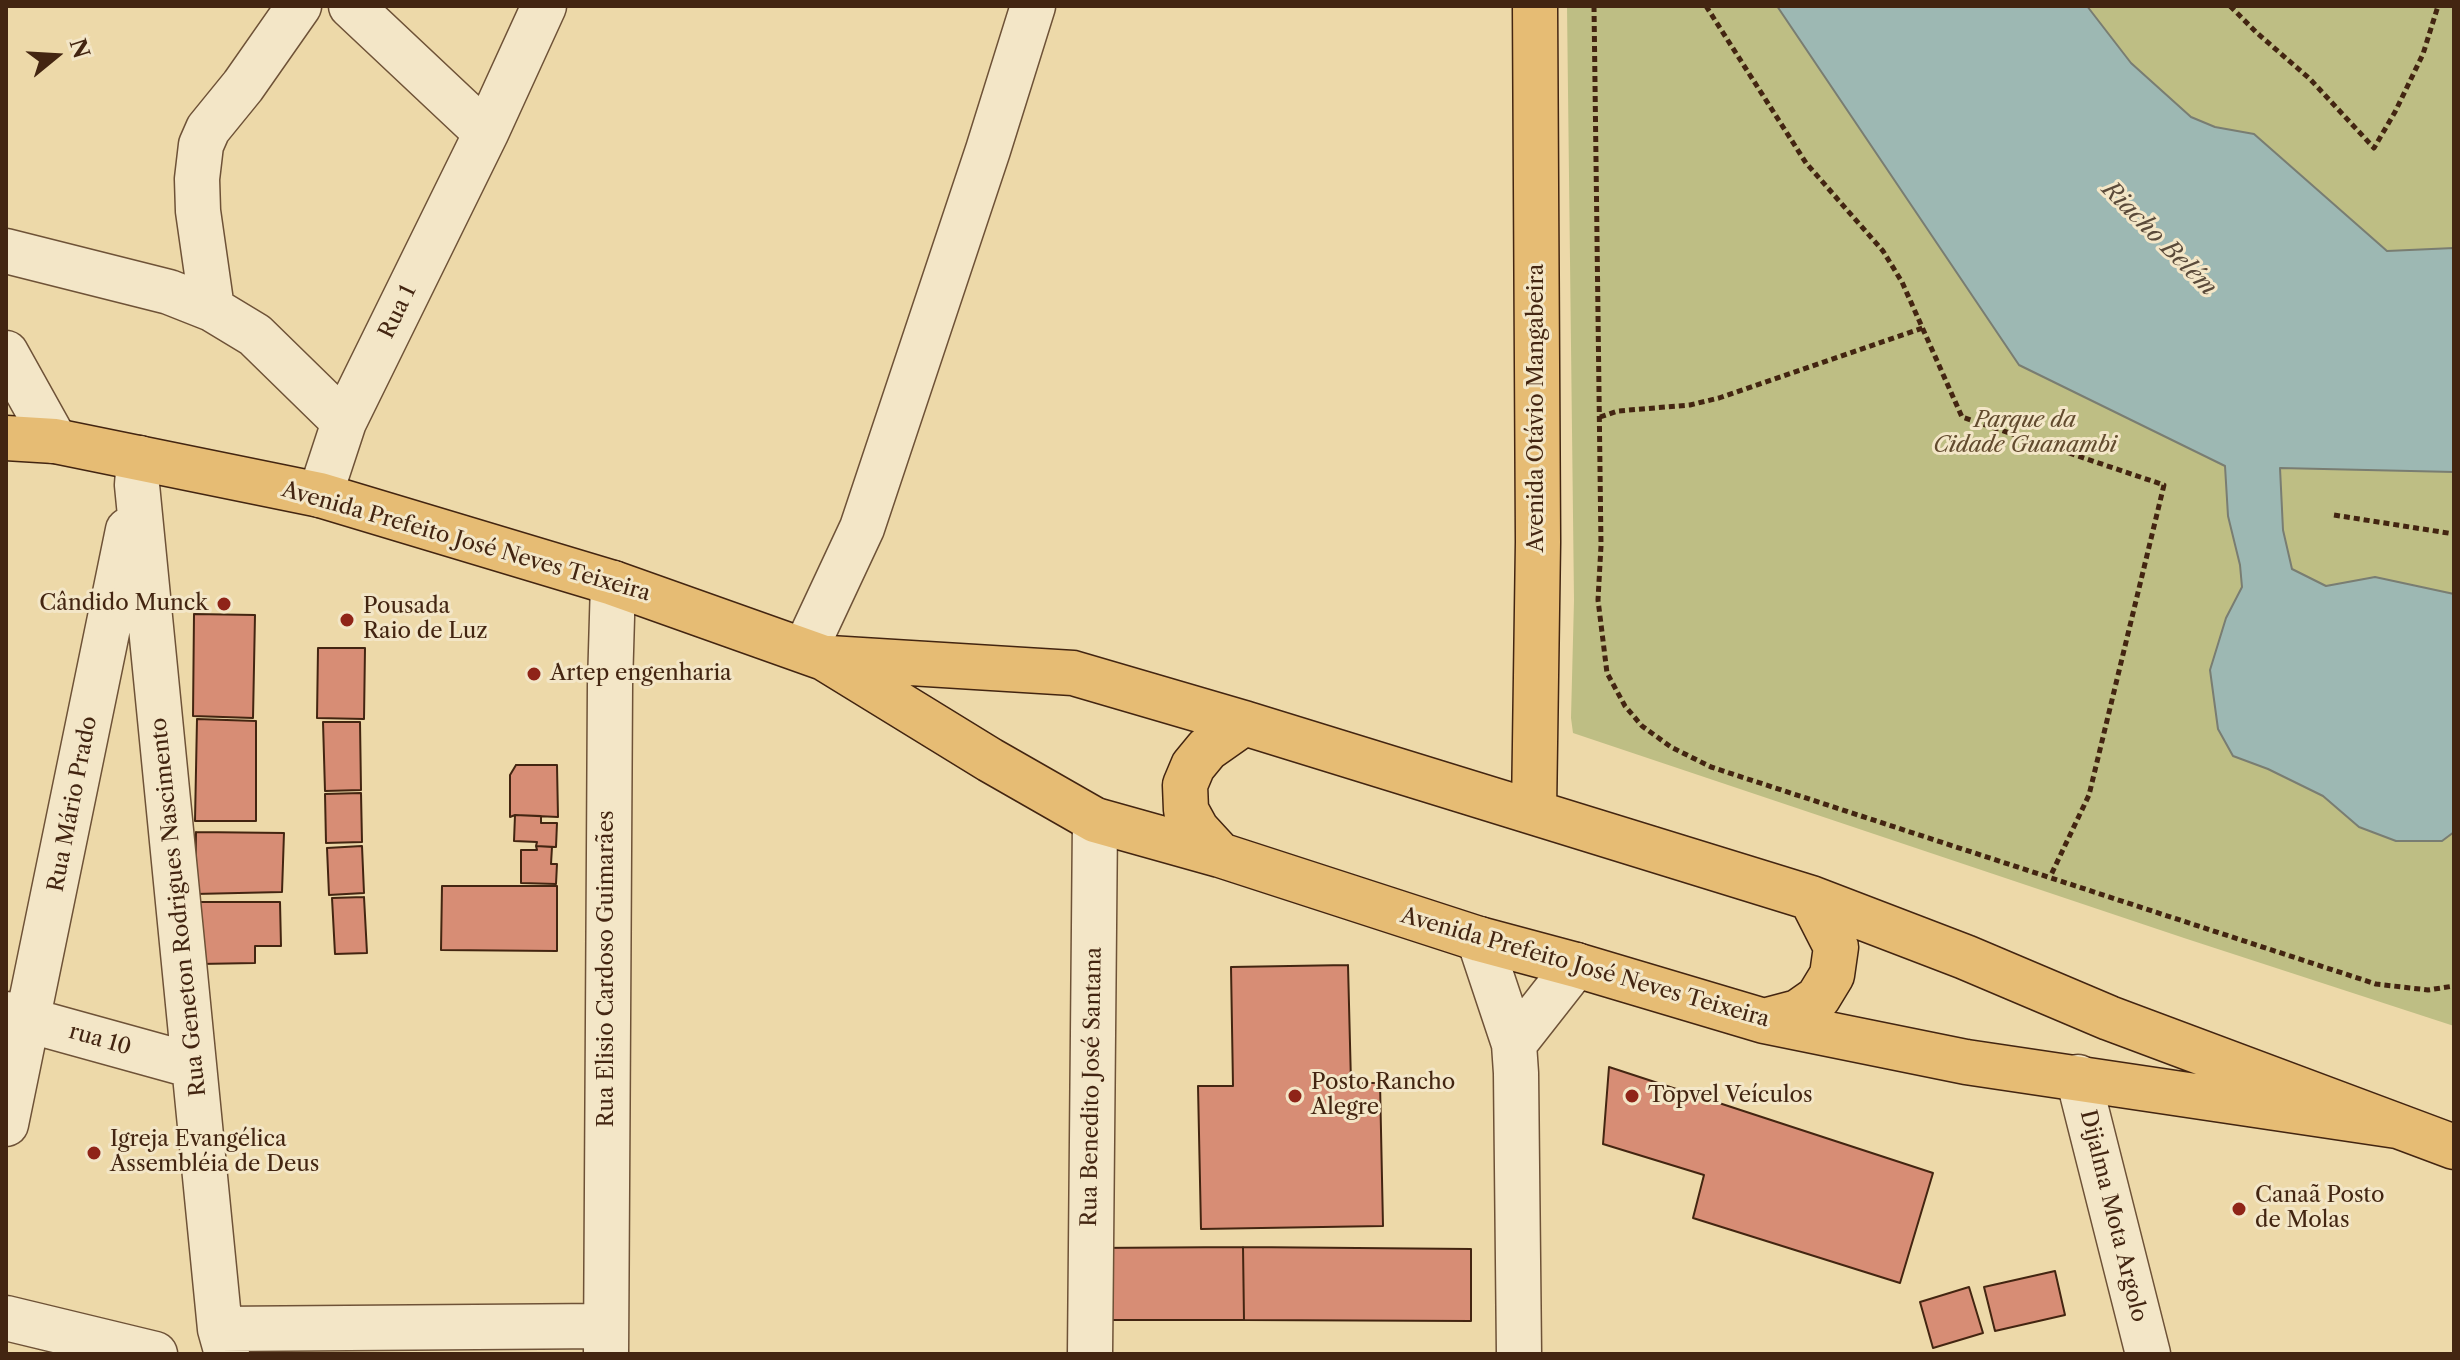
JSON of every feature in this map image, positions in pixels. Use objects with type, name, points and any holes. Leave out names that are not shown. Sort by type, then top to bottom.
[{"type":"main road","name":"Avenida Otávio Mangabeira","points":[[1534,811],[1538,542],[1535,6]]},
{"type":"main road","name":"Avenida Prefeito José Neves Teixeira","points":[[6,438],[55,441],[138,471],[320,495],[613,583],[814,654],[1095,820],[1220,855],[1479,939],[1764,1021],[1953,1059],[2397,1126]]},
{"type":"main road","name":"Avenida Prefeito José Neves Teixeira","points":[[814,654],[1073,673],[1244,723],[1811,898],[1965,957],[2109,1018],[2454,1147]]},
{"type":"main road","points":[[1220,855],[1197,830],[1186,810],[1185,785],[1193,766],[1207,749],[1244,723]]},
{"type":"main road","points":[[1764,1021],[1798,1012],[1818,998],[1832,975],[1836,947],[1811,898]]},
{"type":"street","points":[[212,309],[198,211],[197,179],[201,145],[208,129],[243,86],[299,6]]},
{"type":"street","points":[[351,6],[486,133]]},
{"type":"street","name":"Rua 1","points":[[320,495],[344,422],[486,133],[544,6]]},
{"type":"street","points":[[814,654],[862,528],[1033,6]]},
{"type":"street","points":[[6,251],[169,292],[212,309],[255,335],[344,422]]},
{"type":"street","points":[[6,353],[55,441]]},
{"type":"street","name":"Rua Mário Prado","points":[[6,1124],[17,1017],[138,471]]},
{"type":"street","name":"Rua Geneton Rodrigues Nascimento","points":[[138,471],[194,1066],[224,1341]]},
{"type":"street","name":"Rua Elisio Cardoso Guimarães","points":[[605,1340],[613,583]]},
{"type":"street","name":"Rua Benedito José Santana","points":[[1090,1354],[1095,820]]},
{"type":"street","points":[[1479,939],[1514,1044],[1519,1354]]},
{"type":"street","points":[[1514,1044],[1576,965]]},
{"type":"street","name":"rua 10","points":[[17,1017],[194,1066]]},
{"type":"street","name":"Dijalma Mota Argolo","points":[[2078,1077],[2148,1354]]},
{"type":"street","points":[[6,1318],[155,1354]]},
{"type":"street","points":[[224,1341],[605,1340]]},
{"type":"path","points":[[1594,6],[1601,546],[1598,600],[1607,673],[1625,706],[1642,726],[1671,747],[1711,767],[2376,984],[2428,990],[2454,986]]},
{"type":"path","points":[[1706,6],[1806,163],[1883,251],[1902,282],[1962,417],[2164,485],[2089,795],[2050,877]]},
{"type":"path","points":[[2230,6],[2310,79],[2374,148],[2423,54],[2438,6]]},
{"type":"path","points":[[1600,417],[1618,411],[1690,405],[1719,398],[1923,328]]},
{"type":"path","points":[[2334,515],[2454,534]]},
{"type":"green space","name":"Parque da Cidade Guanambi","points":[[1567,6],[2454,6],[2454,1026],[1573,733]]},
{"type":"water","name":"Riacho Belém","points":[[1777,6],[2087,6],[2131,63],[2191,117],[2215,127],[2254,134],[2387,251],[2454,248],[2454,472],[2280,468],[2283,530],[2292,569],[2326,586],[2375,577],[2454,594],[2454,832],[2442,841],[2396,841],[2359,827],[2323,796],[2233,756],[2218,729],[2210,670],[2226,618],[2242,587],[2228,516],[2225,466],[2019,365]]},
{"type":"building","points":[[194,614],[255,615],[253,718],[193,716]]},
{"type":"building","points":[[318,648],[365,648],[364,719],[317,718]]},
{"type":"building","points":[[197,719],[256,721],[256,821],[195,821]]},
{"type":"building","points":[[323,722],[360,722],[361,790],[325,791]]},
{"type":"building","points":[[516,765],[557,765],[558,817],[510,817],[510,775]]},
{"type":"building","points":[[361,793],[362,842],[326,843],[325,794]]},
{"type":"building","points":[[515,815],[541,816],[541,823],[557,823],[556,847],[514,841]]},
{"type":"building","points":[[196,832],[284,833],[282,892],[195,894]]},
{"type":"building","points":[[362,846],[364,893],[329,895],[327,848]]},
{"type":"building","points":[[536,846],[552,847],[551,864],[557,864],[556,884],[521,883],[521,850],[537,850]]},
{"type":"building","points":[[442,886],[557,886],[557,951],[441,950]]},
{"type":"building","points":[[364,897],[367,953],[335,954],[332,898]]},
{"type":"building","points":[[199,902],[280,902],[281,946],[255,946],[255,963],[199,964]]},
{"type":"building","points":[[1348,965],[1351,1083],[1380,1083],[1383,1226],[1201,1229],[1198,1086],[1233,1086],[1231,967]]},
{"type":"building","points":[[1609,1067],[1933,1173],[1900,1283],[1693,1218],[1704,1175],[1603,1144]]},
{"type":"building","points":[[1243,1247],[1471,1249],[1471,1321],[1244,1320]]},
{"type":"building","points":[[1243,1247],[1244,1320],[1093,1320],[1092,1248]]},
{"type":"building","points":[[2055,1271],[2065,1315],[1995,1331],[1984,1287]]},
{"type":"building","points":[[1969,1287],[1983,1333],[1933,1348],[1920,1302]]},
{"type":"place","name":"Cândido Munck","points":[[224,604]]},
{"type":"place","name":"Pousada Raio de Luz","points":[[347,620]]},
{"type":"place","name":"Artep engenharia","points":[[534,674]]},
{"type":"place","name":"Posto Rancho Alegre","points":[[1295,1096]]},
{"type":"place","name":"Topvel Veículos","points":[[1632,1096]]},
{"type":"place","name":"Igreja Evangélica Assembléia de Deus","points":[[94,1153]]},
{"type":"place","name":"Canaã Posto de Molas","points":[[2239,1209]]}]
